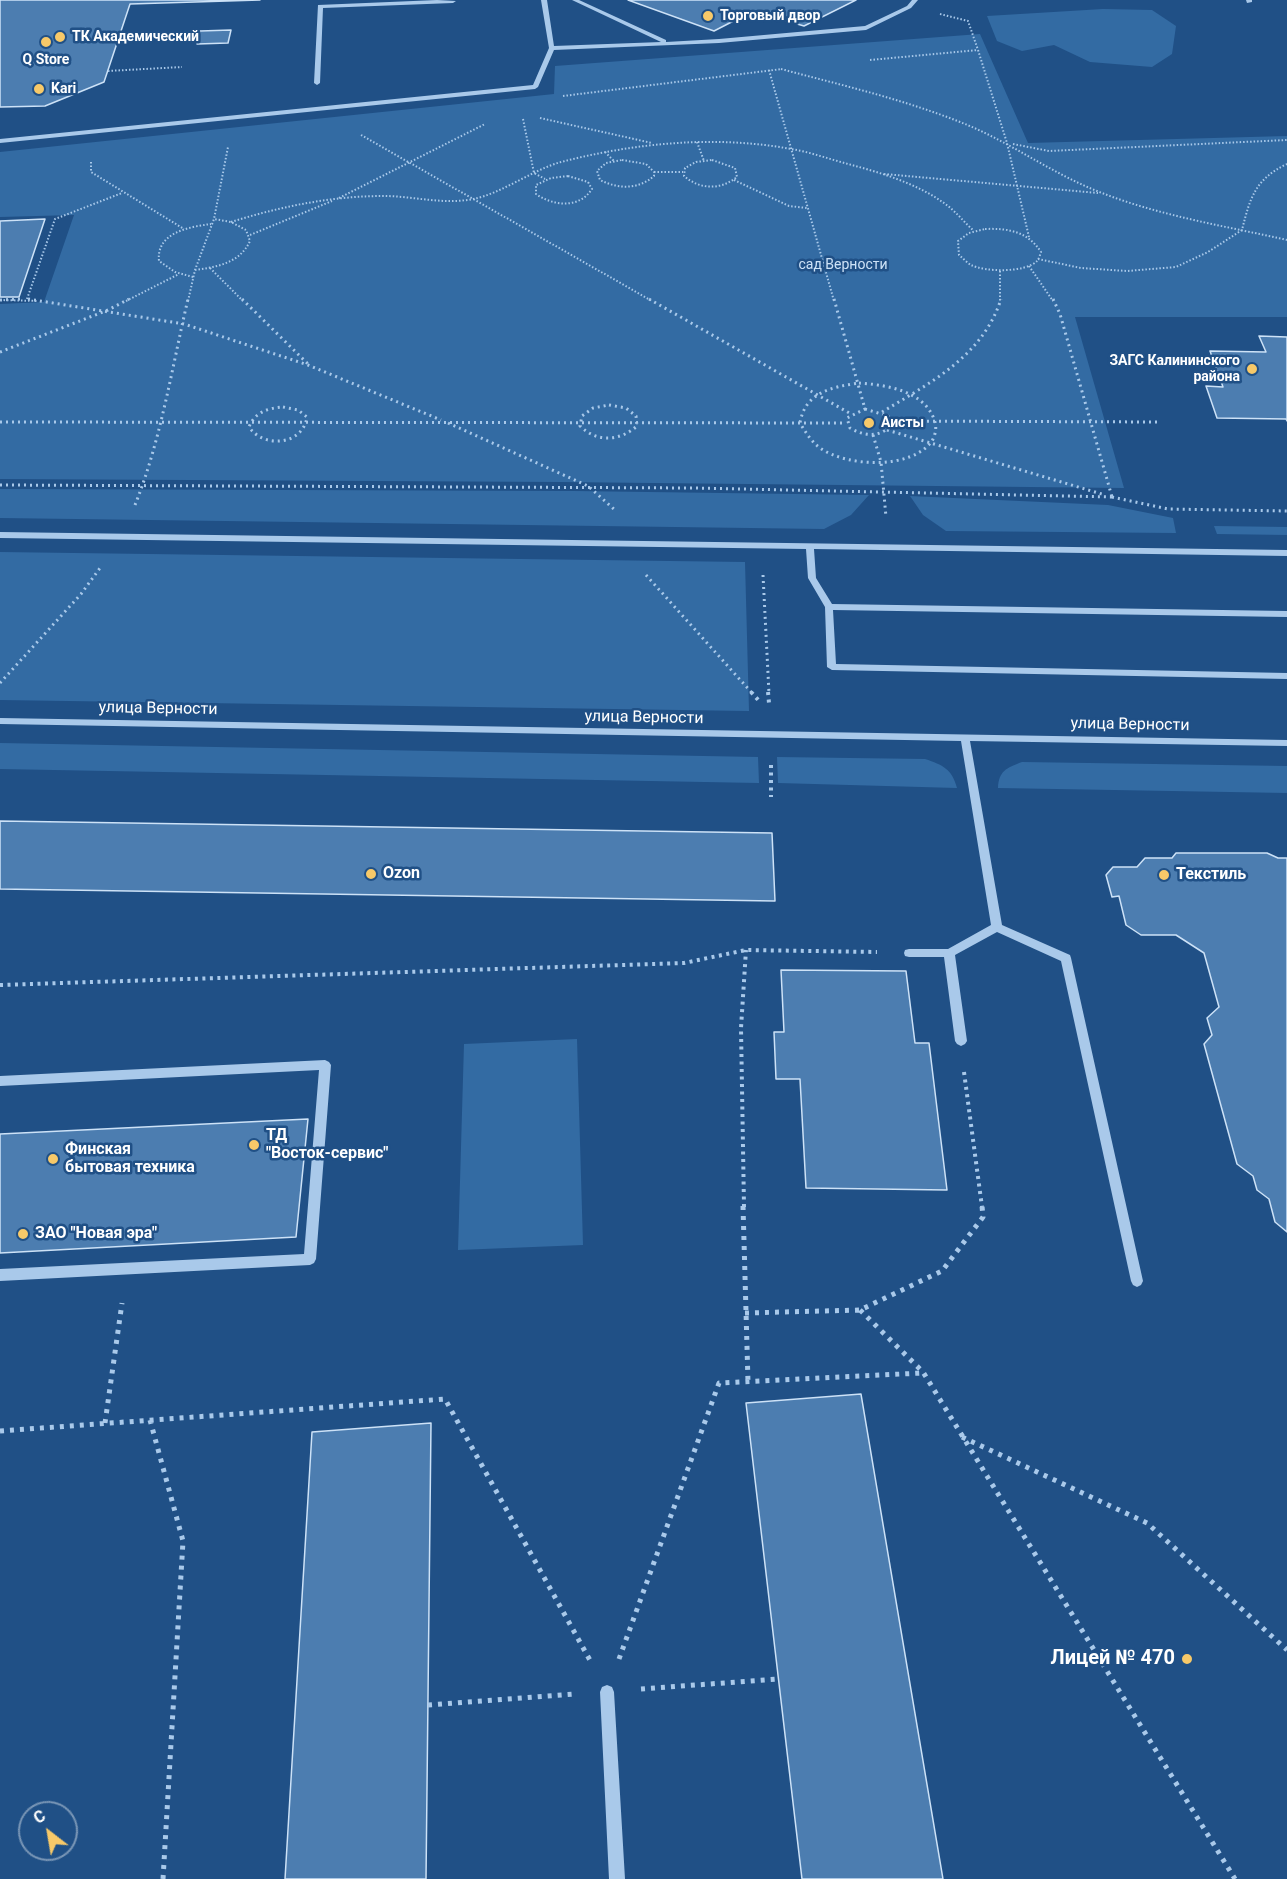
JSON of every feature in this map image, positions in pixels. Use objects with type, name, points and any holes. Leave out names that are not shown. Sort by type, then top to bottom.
[{"type":"street","points":[[0,141],[535,87],[552,48],[544,0]]},
{"type":"street","points":[[574,0],[666,41]]},
{"type":"street","points":[[552,48],[666,41],[719,41],[866,28],[909,7],[915,0]]},
{"type":"street","points":[[317,83],[320,6],[453,1]]},
{"type":"street","points":[[0,535],[1287,553]]},
{"type":"street","points":[[810,547],[811,576],[829,607],[832,667],[1287,676]]},
{"type":"street","points":[[829,607],[1287,614]]},
{"type":"street","name":"улица Верности","points":[[0,721],[1287,743]]},
{"type":"street","points":[[965,738],[997,927]]},
{"type":"street","points":[[909,953],[949,953],[997,927]]},
{"type":"street","points":[[997,927],[1066,958],[1137,1281]]},
{"type":"street","points":[[949,953],[961,1041]]},
{"type":"street","points":[[0,1081],[325,1065],[310,1259],[0,1275]]},
{"type":"street","points":[[607,1692],[617,1879]]},
{"type":"path","points":[[968,21],[1006,143],[1029,237]]},
{"type":"path","points":[[861,61],[978,50]]},
{"type":"path","points":[[108,71],[182,67]]},
{"type":"path","points":[[792,68],[769,70],[865,409]]},
{"type":"path","points":[[780,69],[909,105],[960,123],[1006,143],[1102,193],[1183,218],[1287,240]]},
{"type":"path","points":[[521,114],[534,173],[545,179]]},
{"type":"path","points":[[533,116],[656,144]]},
{"type":"path","points":[[250,235],[337,199],[489,122]]},
{"type":"path","points":[[354,131],[851,414]]},
{"type":"path","points":[[93,132],[91,172],[184,229]]},
{"type":"path","points":[[1006,143],[1049,152],[1287,140]]},
{"type":"path","points":[[0,683],[81,594],[123,537],[143,485],[184,324],[193,277],[212,224],[229,142]]},
{"type":"path","points":[[697,142],[704,161]]},
{"type":"path","points":[[231,222],[269,210],[337,199],[383,196],[450,201],[475,199],[558,164],[605,152],[656,144],[697,142],[754,144],[791,149],[881,173],[922,190],[948,206],[974,231]]},
{"type":"path","points":[[605,152],[614,161]]},
{"type":"path","points":[[600,180],[597,171],[600,167],[614,161],[639,161],[654,172],[683,172],[689,165],[704,161],[729,164],[737,172],[734,180]]},
{"type":"path","points":[[1038,259],[1081,268],[1127,271],[1176,267],[1209,252],[1242,230],[1251,194],[1258,183],[1270,171],[1287,164]]},
{"type":"path","points":[[588,182],[592,189],[590,194],[579,200],[562,203],[546,200],[536,194],[536,185],[545,179],[568,176],[588,182],[600,180],[613,185],[630,186],[650,180],[654,172]]},
{"type":"path","points":[[683,172],[687,180],[700,185],[718,186],[734,180],[789,206],[807,208]]},
{"type":"path","points":[[881,173],[1102,193]]},
{"type":"path","points":[[27,299],[55,219],[122,193]]},
{"type":"path","points":[[213,219],[240,225],[250,235]]},
{"type":"path","points":[[193,277],[165,268],[159,261],[158,248],[164,241],[184,229],[212,224]]},
{"type":"path","points":[[1005,230],[1029,237],[1040,248],[1038,259],[1029,266],[999,271],[979,267],[960,255],[956,248],[958,241],[974,231],[1005,230]]},
{"type":"path","points":[[195,270],[234,260],[248,248],[250,235]]},
{"type":"path","points":[[1029,266],[1052,298],[1060,314],[1112,496]]},
{"type":"path","points":[[210,268],[308,365]]},
{"type":"path","points":[[882,412],[956,364],[979,342],[995,318],[1001,297],[999,271]]},
{"type":"path","points":[[0,352],[108,310],[179,274]]},
{"type":"path","points":[[0,300],[27,299],[108,310],[184,324],[308,365],[445,422],[588,486],[623,518]]},
{"type":"path","points":[[859,383],[886,386],[910,394],[923,402],[932,411],[937,429],[929,443],[909,456],[881,462],[852,460],[826,451],[808,438],[800,423],[803,408],[816,395],[836,387],[859,383]]},
{"type":"path","points":[[580,421],[586,411],[609,405],[632,412],[638,421]]},
{"type":"path","points":[[283,407],[304,413],[308,422],[296,436],[269,441],[254,436],[249,427],[250,422],[267,410],[283,407]]},
{"type":"path","points":[[846,423],[851,414],[865,409],[882,412],[891,421],[1159,422]]},
{"type":"path","points":[[580,421],[584,431],[590,435],[608,439],[633,431],[638,421]]},
{"type":"path","points":[[887,430],[891,421]]},
{"type":"path","points":[[0,422],[846,423],[856,432],[873,435],[887,430],[1112,496],[1168,509],[1287,511]]},
{"type":"path","points":[[873,435],[881,462],[889,547]]},
{"type":"path","points":[[0,485],[588,486],[884,489],[1112,496]]},
{"type":"path","points":[[645,574],[762,704]]},
{"type":"path","points":[[770,712],[763,575],[811,576]]},
{"type":"path","points":[[771,759],[771,797]]},
{"type":"path","points":[[0,985],[684,963],[746,950],[909,953]]},
{"type":"path","points":[[746,950],[741,1028],[748,1382]]},
{"type":"path","points":[[745,1313],[860,1310],[942,1271],[983,1217],[961,1041]]},
{"type":"path","points":[[105,1423],[127,1269]]},
{"type":"path","points":[[860,1310],[923,1372],[1235,1879]]},
{"type":"path","points":[[607,1692],[719,1383],[923,1372]]},
{"type":"path","points":[[0,1431],[445,1399],[607,1692]]},
{"type":"path","points":[[150,1420],[183,1541],[163,1879]]},
{"type":"path","points":[[962,1436],[1147,1522],[1287,1650]]},
{"type":"green space","points":[[1103,9],[1152,10],[1176,26],[1172,54],[1152,67],[1090,62],[1054,45],[1022,51],[997,41],[987,16]]},
{"type":"green space","name":"сад Верности","points":[[980,34],[1028,143],[1287,136],[1287,317],[1075,317],[1124,488],[0,479],[0,304],[44,302],[74,215],[0,217],[0,152],[554,94],[555,66]]},
{"type":"green space","points":[[0,489],[575,491],[869,495],[851,515],[824,529],[0,518]]},
{"type":"green space","points":[[910,496],[1108,505],[1173,518],[1176,533],[946,531],[923,515]]},
{"type":"green space","points":[[1214,526],[1287,527],[1287,535],[1217,534]]},
{"type":"green space","points":[[0,552],[745,562],[749,711],[0,700]]},
{"type":"green space","points":[[0,743],[758,757],[759,783],[0,769]]},
{"type":"green space","points":[[777,757],[925,759],[946,769],[957,788],[778,783]]},
{"type":"green space","points":[[1022,762],[1287,766],[1287,793],[998,788],[1004,771]]},
{"type":"green space","points":[[577,1039],[583,1245],[458,1250],[464,1044]]},
{"type":"building","name":"ТК Академический","points":[[0,0],[260,0],[130,4],[104,82],[45,106],[0,107]]},
{"type":"building","name":"Торговый двор","points":[[628,0],[856,0],[804,26],[753,11],[714,31]]},
{"type":"building","points":[[231,30],[228,43],[197,44],[200,31]]},
{"type":"building","points":[[45,219],[19,297],[0,297],[0,221]]},
{"type":"building","name":"ЗАГС Калининского района","points":[[1259,336],[1287,337],[1287,421],[1286,419],[1217,418],[1206,386],[1223,387],[1210,351],[1266,352]]},
{"type":"building","points":[[0,821],[772,833],[775,901],[0,889]]},
{"type":"building","points":[[1176,853],[1267,853],[1278,858],[1287,858],[1287,1232],[1275,1222],[1269,1199],[1257,1190],[1253,1176],[1237,1164],[1204,1044],[1212,1035],[1207,1018],[1219,1007],[1204,953],[1176,935],[1141,935],[1126,925],[1119,896],[1112,897],[1106,875],[1113,867],[1137,867],[1145,858],[1172,858]]},
{"type":"building","points":[[781,970],[906,971],[915,1043],[929,1043],[947,1190],[806,1188],[800,1079],[776,1079],[774,1032],[784,1032]]},
{"type":"building","points":[[308,1119],[296,1237],[0,1253],[0,1134]]},
{"type":"building","points":[[861,1394],[943,1879],[802,1879],[746,1403]]},
{"type":"building","points":[[431,1423],[426,1879],[285,1879],[312,1432]]},
{"type":"place","name":"Торговый двор","points":[[708,16]]},
{"type":"place","name":"ТК Академический","points":[[60,37]]},
{"type":"place","name":"Q Store","points":[[46,42]]},
{"type":"place","name":"Kari","points":[[39,89]]},
{"type":"place","name":"ЗАГС Калининского района","points":[[1252,369]]},
{"type":"place","name":"Аисты","points":[[869,423]]},
{"type":"place","name":"Ozon","points":[[371,874]]},
{"type":"place","name":"Текстиль","points":[[1164,875]]},
{"type":"place","name":"ТД \"Восток-сервис\"","points":[[254,1145]]},
{"type":"place","name":"Финская бытовая техника","points":[[53,1159]]},
{"type":"place","name":"ЗАО \"Новая эра\"","points":[[23,1234]]},
{"type":"place","name":"Лицей № 470","points":[[1187,1659]]}]
